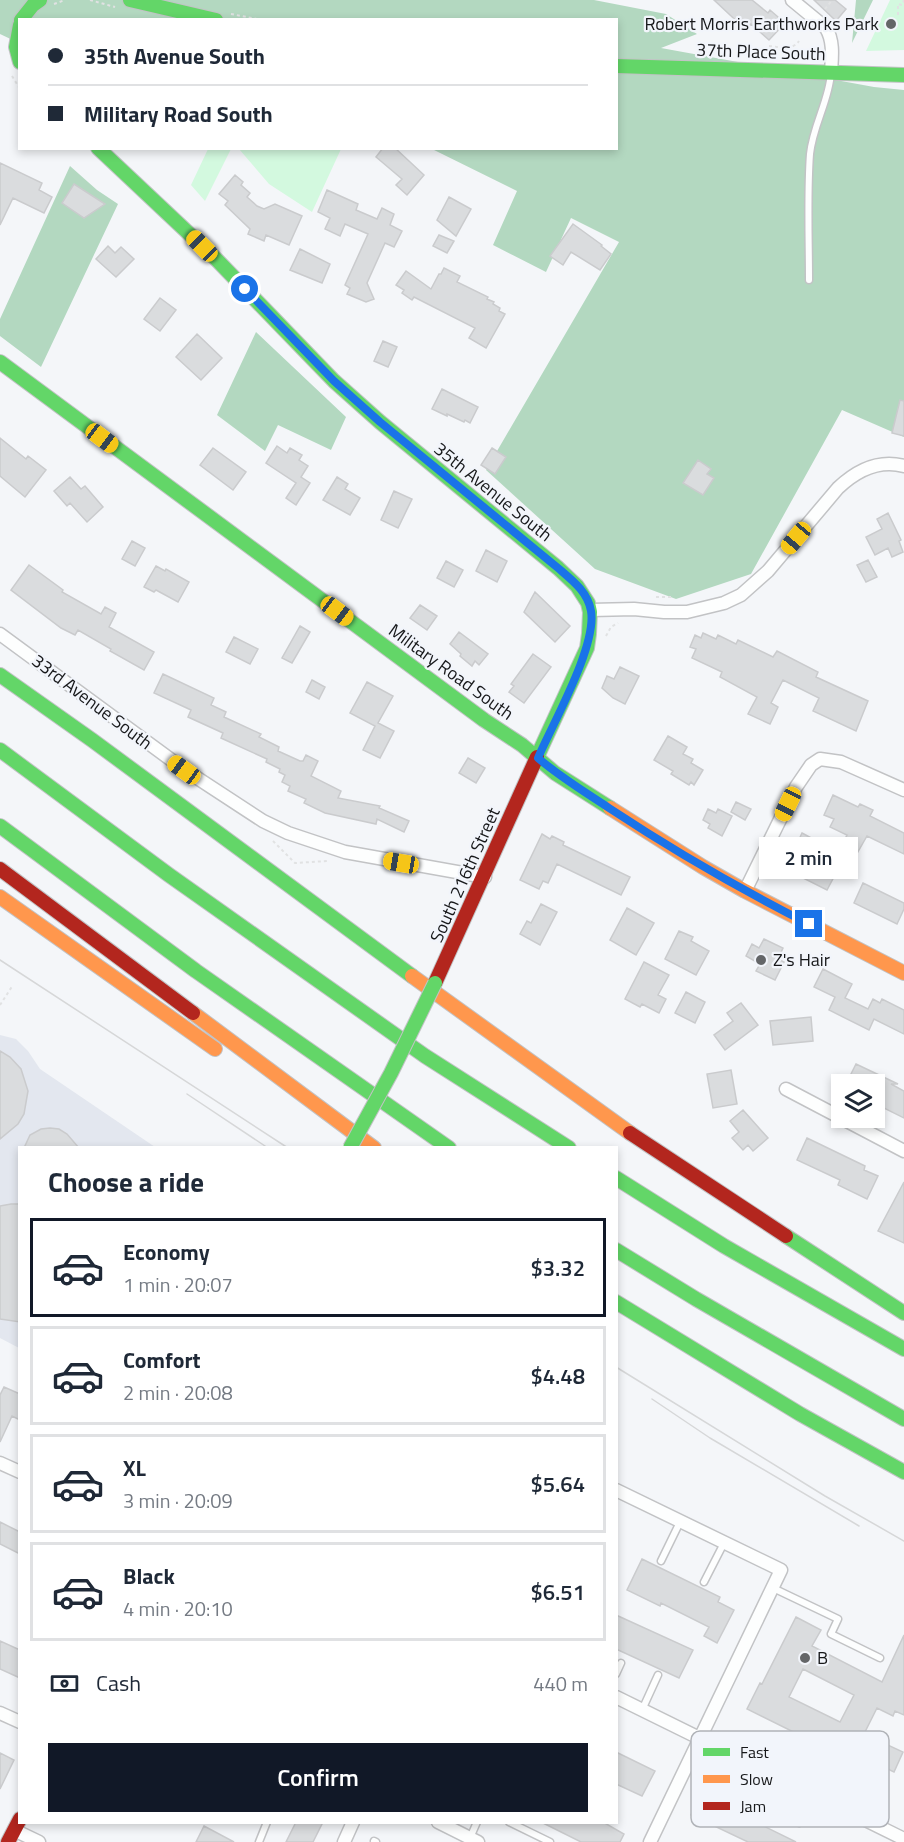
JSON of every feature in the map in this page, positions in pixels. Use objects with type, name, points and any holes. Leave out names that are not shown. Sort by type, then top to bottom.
[{"type":"main road","points":[[22,18],[33,4],[40,0]]},
{"type":"main road","points":[[130,0],[207,18]]},
{"type":"main road","points":[[18,33],[16,47],[18,54]]},
{"type":"main road","name":"37th Place South","points":[[618,66],[904,75]]},
{"type":"main road","name":"35th Avenue South","points":[[100,150],[167,211],[343,389],[577,584],[591,610]]},
{"type":"main road","name":"Military Road South","points":[[0,362],[538,758],[555,773],[650,835],[745,891],[904,973]]},
{"type":"main road","name":"South 216th Street","points":[[351,1146],[391,1073],[435,983],[538,758],[587,648],[591,610]]},
{"type":"main road","points":[[0,675],[644,1143],[904,1313]]},
{"type":"main road","points":[[0,750],[169,875],[425,1056],[565,1146]]},
{"type":"main road","points":[[0,826],[196,971],[446,1146]]},
{"type":"main road","points":[[0,869],[371,1146]]},
{"type":"main road","points":[[0,897],[227,1057]]},
{"type":"main road","points":[[256,1077],[357,1146]]},
{"type":"main road","points":[[618,1179],[724,1246],[904,1349]]},
{"type":"main road","points":[[618,1251],[904,1419]]},
{"type":"main road","points":[[618,1303],[800,1414],[904,1472]]},
{"type":"street","points":[[792,0],[829,33],[832,42],[831,72]]},
{"type":"street","points":[[591,610],[634,609],[687,612],[724,603],[753,586],[768,571],[848,478],[874,465],[888,463],[904,466]]},
{"type":"street","name":"33rd Avenue South","points":[[0,633],[184,770],[243,810],[288,834],[345,852],[484,878]]},
{"type":"street","points":[[745,891],[803,775],[820,759],[831,759],[848,764],[904,790]]},
{"type":"street","points":[[786,1089],[904,1151]]},
{"type":"street","points":[[0,1463],[18,1471]]},
{"type":"street","points":[[618,1491],[781,1570],[702,1731]]},
{"type":"street","points":[[618,1698],[691,1733]]},
{"type":"street","points":[[0,1713],[18,1721]]},
{"type":"street","points":[[650,1842],[691,1754]]},
{"type":"street","points":[[344,1842],[352,1824]]},
{"type":"street","points":[[442,1824],[474,1840]]},
{"type":"street","points":[[880,1827],[904,1839]]},
{"type":"street","points":[[14,1830],[39,1842]]},
{"type":"lane","points":[[809,280],[810,153],[816,124],[829,93],[831,72]]},
{"type":"lane","points":[[661,1561],[680,1521]]},
{"type":"lane","points":[[704,1582],[725,1542]]},
{"type":"lane","points":[[772,1587],[838,1619],[831,1634],[880,1658]]},
{"type":"lane","points":[[618,1670],[621,1663]]},
{"type":"lane","points":[[642,1710],[658,1675]]},
{"type":"lane","points":[[259,1842],[266,1824]]},
{"type":"lane","points":[[474,1840],[477,1824]]},
{"type":"lane","points":[[513,1824],[550,1842]]},
{"type":"path","points":[[55,4],[65,0]]},
{"type":"path","points":[[821,13],[832,0]]},
{"type":"path","points":[[898,15],[898,4],[902,5],[904,0]]},
{"type":"path","points":[[769,46],[791,48],[795,47],[799,41]]},
{"type":"path","points":[[648,597],[673,598]]},
{"type":"path","points":[[0,1005],[13,985]]},
{"type":"shaded area","points":[[0,1035],[16,1039],[28,1051],[40,1069],[154,1146],[18,1146],[18,1347],[0,1338]]},
{"type":"green space","points":[[0,0],[594,0],[666,14],[697,34],[661,48],[874,87],[904,90],[904,437],[842,410],[751,574],[676,599],[595,569],[486,470],[619,242],[571,218],[546,272],[493,245],[517,191],[434,150],[618,150],[618,18],[18,18],[18,43],[0,34]]},
{"type":"green space","points":[[856,0],[873,0],[852,43]]},
{"type":"green space","name":"Robert Morris Earthworks Park","points":[[890,0],[904,0],[904,50],[866,51]]},
{"type":"green space","points":[[208,150],[230,150],[205,201],[191,185]]},
{"type":"green space","points":[[240,150],[341,150],[312,212],[269,184]]},
{"type":"green space","points":[[70,166],[97,190],[118,204],[41,367],[0,336],[0,319]]},
{"type":"green space","points":[[256,332],[346,417],[331,450],[278,425],[265,451],[217,415]]},
{"type":"building","points":[[714,0],[752,0],[768,13],[770,10],[785,23],[769,40],[751,24],[746,30]]},
{"type":"building","points":[[814,0],[835,0],[846,9],[836,21]]},
{"type":"building","points":[[381,150],[397,150],[424,175],[407,195],[396,185],[402,179],[376,157]]},
{"type":"building","points":[[0,163],[42,183],[39,190],[52,197],[44,213],[13,198],[0,225]]},
{"type":"building","points":[[235,175],[250,193],[247,197],[257,206],[264,209],[275,204],[302,216],[289,245],[266,235],[264,241],[248,234],[250,229],[225,205],[228,201],[219,194]]},
{"type":"building","points":[[74,184],[105,204],[84,218],[62,203]]},
{"type":"building","points":[[327,190],[358,204],[356,210],[377,219],[382,208],[394,214],[390,225],[402,231],[394,247],[385,243],[367,283],[374,299],[366,302],[347,294],[350,288],[345,285],[368,234],[345,224],[340,236],[325,229],[330,218],[318,212]]},
{"type":"building","points":[[449,197],[471,209],[456,236],[437,220]]},
{"type":"building","points":[[573,224],[611,254],[600,270],[571,252],[563,265],[550,256]]},
{"type":"building","points":[[439,235],[454,241],[447,253],[433,246]]},
{"type":"building","points":[[108,246],[115,253],[121,247],[134,259],[116,277],[96,259]]},
{"type":"building","points":[[300,249],[330,264],[322,283],[290,270]]},
{"type":"building","points":[[444,268],[460,276],[457,282],[488,297],[487,299],[500,308],[499,311],[505,314],[486,348],[469,338],[475,328],[414,297],[412,300],[402,293],[404,290],[396,285],[406,271],[431,289]]},
{"type":"building","points":[[160,298],[176,310],[160,331],[144,319]]},
{"type":"building","points":[[197,334],[222,358],[201,380],[176,357]]},
{"type":"building","points":[[383,341],[397,347],[388,367],[374,361]]},
{"type":"building","points":[[442,389],[478,407],[470,423],[432,409]]},
{"type":"building","points":[[900,400],[904,401],[904,436],[892,433]]},
{"type":"building","points":[[0,438],[26,459],[28,456],[46,470],[25,497],[0,476]]},
{"type":"building","points":[[277,446],[287,453],[290,448],[302,455],[299,460],[308,466],[301,477],[310,483],[296,505],[286,498],[296,483],[266,463]]},
{"type":"building","points":[[213,448],[246,472],[233,490],[200,465]]},
{"type":"building","points":[[492,448],[506,457],[495,474],[481,465]]},
{"type":"building","points":[[698,460],[711,469],[707,474],[714,478],[703,495],[683,483]]},
{"type":"building","points":[[70,477],[81,489],[85,486],[103,507],[87,522],[70,503],[67,506],[54,491]]},
{"type":"building","points":[[337,477],[348,484],[345,489],[360,498],[350,515],[323,500]]},
{"type":"building","points":[[394,491],[412,499],[398,528],[381,520]]},
{"type":"building","points":[[888,513],[901,540],[899,541],[903,552],[892,557],[888,548],[875,555],[866,537],[882,529],[877,519]]},
{"type":"building","points":[[132,541],[145,548],[135,566],[122,559]]},
{"type":"building","points":[[486,550],[507,561],[497,582],[476,571]]},
{"type":"building","points":[[868,560],[877,577],[866,582],[857,565]]},
{"type":"building","points":[[446,561],[463,570],[454,587],[437,578]]},
{"type":"building","points":[[29,565],[63,590],[62,592],[101,614],[105,607],[116,613],[109,627],[154,652],[144,670],[78,630],[75,635],[61,628],[11,590]]},
{"type":"building","points":[[156,566],[189,582],[178,602],[156,590],[154,592],[144,587]]},
{"type":"building","points":[[535,592],[570,626],[555,642],[524,612]]},
{"type":"building","points":[[420,605],[437,616],[427,630],[410,618]]},
{"type":"building","points":[[300,626],[310,632],[292,663],[282,658]]},
{"type":"building","points":[[459,632],[488,654],[479,665],[475,661],[472,666],[450,644]]},
{"type":"building","points":[[703,633],[716,639],[718,635],[736,644],[738,640],[773,657],[777,651],[818,672],[816,677],[868,701],[856,731],[813,711],[819,698],[783,680],[771,703],[778,707],[770,724],[748,714],[757,697],[720,677],[722,672],[692,658],[696,649],[690,647],[695,635],[701,638]]},
{"type":"building","points":[[234,637],[258,649],[250,664],[226,652]]},
{"type":"building","points":[[533,654],[551,667],[524,703],[509,692],[514,686],[511,684]]},
{"type":"building","points":[[620,667],[639,676],[625,704],[613,698],[602,688],[607,676],[614,679]]},
{"type":"building","points":[[163,674],[214,698],[211,705],[226,712],[224,717],[261,734],[259,737],[279,747],[278,751],[300,761],[303,761],[306,755],[318,761],[311,776],[341,791],[338,798],[380,806],[379,808],[409,821],[404,832],[377,819],[376,824],[325,813],[304,803],[306,799],[288,791],[290,786],[282,782],[285,775],[279,772],[280,769],[266,762],[267,759],[221,738],[223,733],[188,717],[191,710],[154,693]]},
{"type":"building","points":[[312,680],[325,687],[319,699],[306,692]]},
{"type":"building","points":[[367,682],[393,696],[378,723],[394,731],[380,758],[363,750],[375,726],[350,713]]},
{"type":"building","points":[[668,736],[687,747],[683,754],[693,759],[691,763],[703,770],[694,785],[691,782],[689,785],[671,774],[673,771],[654,760]]},
{"type":"building","points":[[468,758],[485,768],[476,783],[459,773]]},
{"type":"building","points":[[833,795],[858,807],[860,804],[873,810],[870,816],[904,833],[904,854],[867,836],[847,871],[832,864],[847,835],[830,827],[834,819],[824,815]]},
{"type":"building","points":[[736,802],[751,809],[745,820],[731,812]]},
{"type":"building","points":[[708,809],[716,813],[718,809],[732,816],[722,836],[708,828],[710,824],[703,820]]},
{"type":"building","points":[[802,833],[817,841],[812,853],[796,846]]},
{"type":"building","points":[[542,834],[550,839],[552,836],[564,842],[563,845],[630,877],[621,895],[557,864],[548,883],[543,881],[539,889],[520,880]]},
{"type":"building","points":[[805,855],[837,871],[827,890],[795,874]]},
{"type":"building","points":[[863,883],[904,903],[904,909],[897,924],[854,903]]},
{"type":"building","points":[[541,904],[557,912],[540,945],[520,934],[527,921],[531,923]]},
{"type":"building","points":[[627,908],[654,923],[636,955],[610,940]]},
{"type":"building","points":[[679,931],[693,937],[691,941],[709,951],[696,975],[665,959]]},
{"type":"building","points":[[764,939],[783,948],[778,959],[784,962],[775,980],[756,971],[760,964],[746,956],[752,944],[759,948]]},
{"type":"building","points":[[644,962],[669,975],[658,995],[666,999],[659,1013],[642,1004],[640,1007],[625,999]]},
{"type":"building","points":[[823,969],[852,984],[845,998],[868,1009],[873,999],[880,1003],[882,999],[904,1010],[904,1034],[874,1019],[869,1030],[829,1010],[835,997],[814,987]]},
{"type":"building","points":[[686,992],[705,1002],[695,1023],[675,1013]]},
{"type":"building","points":[[741,1003],[758,1025],[725,1050],[714,1035],[733,1021],[727,1013]]},
{"type":"building","points":[[811,1017],[813,1041],[773,1045],[770,1021]]},
{"type":"building","points":[[0,1051],[10,1057],[21,1069],[28,1091],[24,1114],[18,1124],[0,1139]]},
{"type":"building","points":[[856,1064],[877,1074],[851,1074]]},
{"type":"building","points":[[731,1070],[737,1104],[713,1108],[707,1074]]},
{"type":"building","points":[[885,1078],[898,1084],[891,1084],[904,1091],[904,1118],[885,1108]]},
{"type":"building","points":[[743,1110],[768,1138],[753,1151],[748,1145],[743,1150],[732,1138],[739,1132],[730,1121]]},
{"type":"building","points":[[41,1129],[59,1129],[77,1146],[25,1146],[30,1135]]},
{"type":"building","points":[[807,1138],[865,1166],[864,1170],[878,1176],[867,1199],[838,1185],[840,1180],[797,1160]]},
{"type":"building","points":[[904,1182],[904,1243],[878,1231]]},
{"type":"building","points":[[18,1204],[18,1322],[0,1319],[0,1206]]},
{"type":"building","points":[[4,1387],[18,1393],[18,1419],[12,1416],[0,1442],[0,1395]]},
{"type":"building","points":[[0,1522],[18,1531],[18,1553],[0,1544]]},
{"type":"building","points":[[642,1559],[720,1597],[718,1602],[734,1610],[717,1643],[704,1636],[709,1627],[661,1603],[660,1606],[627,1590]]},
{"type":"building","points":[[618,1616],[693,1650],[679,1678],[618,1650]]},
{"type":"building","points":[[796,1617],[821,1630],[812,1646],[882,1682],[904,1635],[904,1715],[895,1711],[893,1716],[877,1708],[866,1731],[791,1731],[747,1709],[760,1683],[762,1684]],"holes":[[[803,1669],[854,1695],[840,1722],[789,1697]]]},
{"type":"building","points":[[0,1641],[18,1649],[18,1677],[0,1669]]},
{"type":"building","points":[[889,1746],[903,1752],[894,1772],[889,1770]]},
{"type":"building","points":[[0,1753],[14,1760],[0,1789]]},
{"type":"building","points":[[618,1753],[655,1771],[642,1796],[618,1785]]},
{"type":"building","points":[[295,1824],[322,1824],[313,1842],[286,1842]]},
{"type":"building","points":[[545,1824],[606,1824],[624,1834],[620,1842],[581,1842]]},
{"type":"building","points":[[204,1826],[234,1842],[196,1842]]},
{"type":"building","points":[[716,1827],[766,1827],[796,1842],[748,1842]]},
{"type":"tram line","points":[[0,960],[285,1146]]},
{"type":"tram line","points":[[187,1094],[265,1146]]},
{"type":"tram line","points":[[618,1368],[825,1496],[904,1541]]},
{"type":"tram line","points":[[652,1399],[710,1438],[859,1526]]},
{"type":"traffic: fast","points":[[23,18],[40,0]]},
{"type":"traffic: fast","points":[[130,0],[207,18]]},
{"type":"traffic: fast","points":[[18,36],[16,47],[18,54]]},
{"type":"traffic: fast","points":[[618,66],[904,75]]},
{"type":"traffic: fast","points":[[100,150],[215,258],[334,381],[577,586],[588,603],[590,612],[587,648],[537,757]]},
{"type":"traffic: fast","points":[[0,362],[484,720],[522,745],[555,773],[610,808]]},
{"type":"traffic: fast","points":[[0,675],[412,976]]},
{"type":"traffic: fast","points":[[0,750],[169,875],[425,1056],[566,1146]]},
{"type":"traffic: fast","points":[[0,826],[196,971],[446,1146]]},
{"type":"traffic: fast","points":[[351,1146],[391,1073],[435,983]]},
{"type":"traffic: fast","points":[[618,1179],[724,1246],[904,1349]]},
{"type":"traffic: fast","points":[[786,1236],[904,1313]]},
{"type":"traffic: fast","points":[[618,1251],[904,1419]]},
{"type":"traffic: fast","points":[[618,1303],[800,1414],[904,1472]]},
{"type":"traffic: slow","points":[[610,808],[745,891],[904,973]]},
{"type":"traffic: slow","points":[[0,897],[215,1049]]},
{"type":"traffic: slow","points":[[412,976],[630,1133]]},
{"type":"traffic: slow","points":[[193,1013],[371,1146]]},
{"type":"traffic: jam","points":[[435,983],[537,757]]},
{"type":"traffic: jam","points":[[0,869],[193,1013]]},
{"type":"traffic: jam","points":[[630,1133],[786,1236]]},
{"type":"traffic: jam","points":[[8,1842],[18,1823]]},
{"type":"place","name":"Robert Morris Earthworks Park","points":[[891,24]]},
{"type":"place","name":"Z's Hair","points":[[761,960]]},
{"type":"place","name":"B","points":[[805,1658]]},
{"type":"route","points":[[245,289],[334,381],[577,584],[586,597],[591,610],[587,648],[538,758],[555,773],[650,835],[745,891],[809,924]]}]
